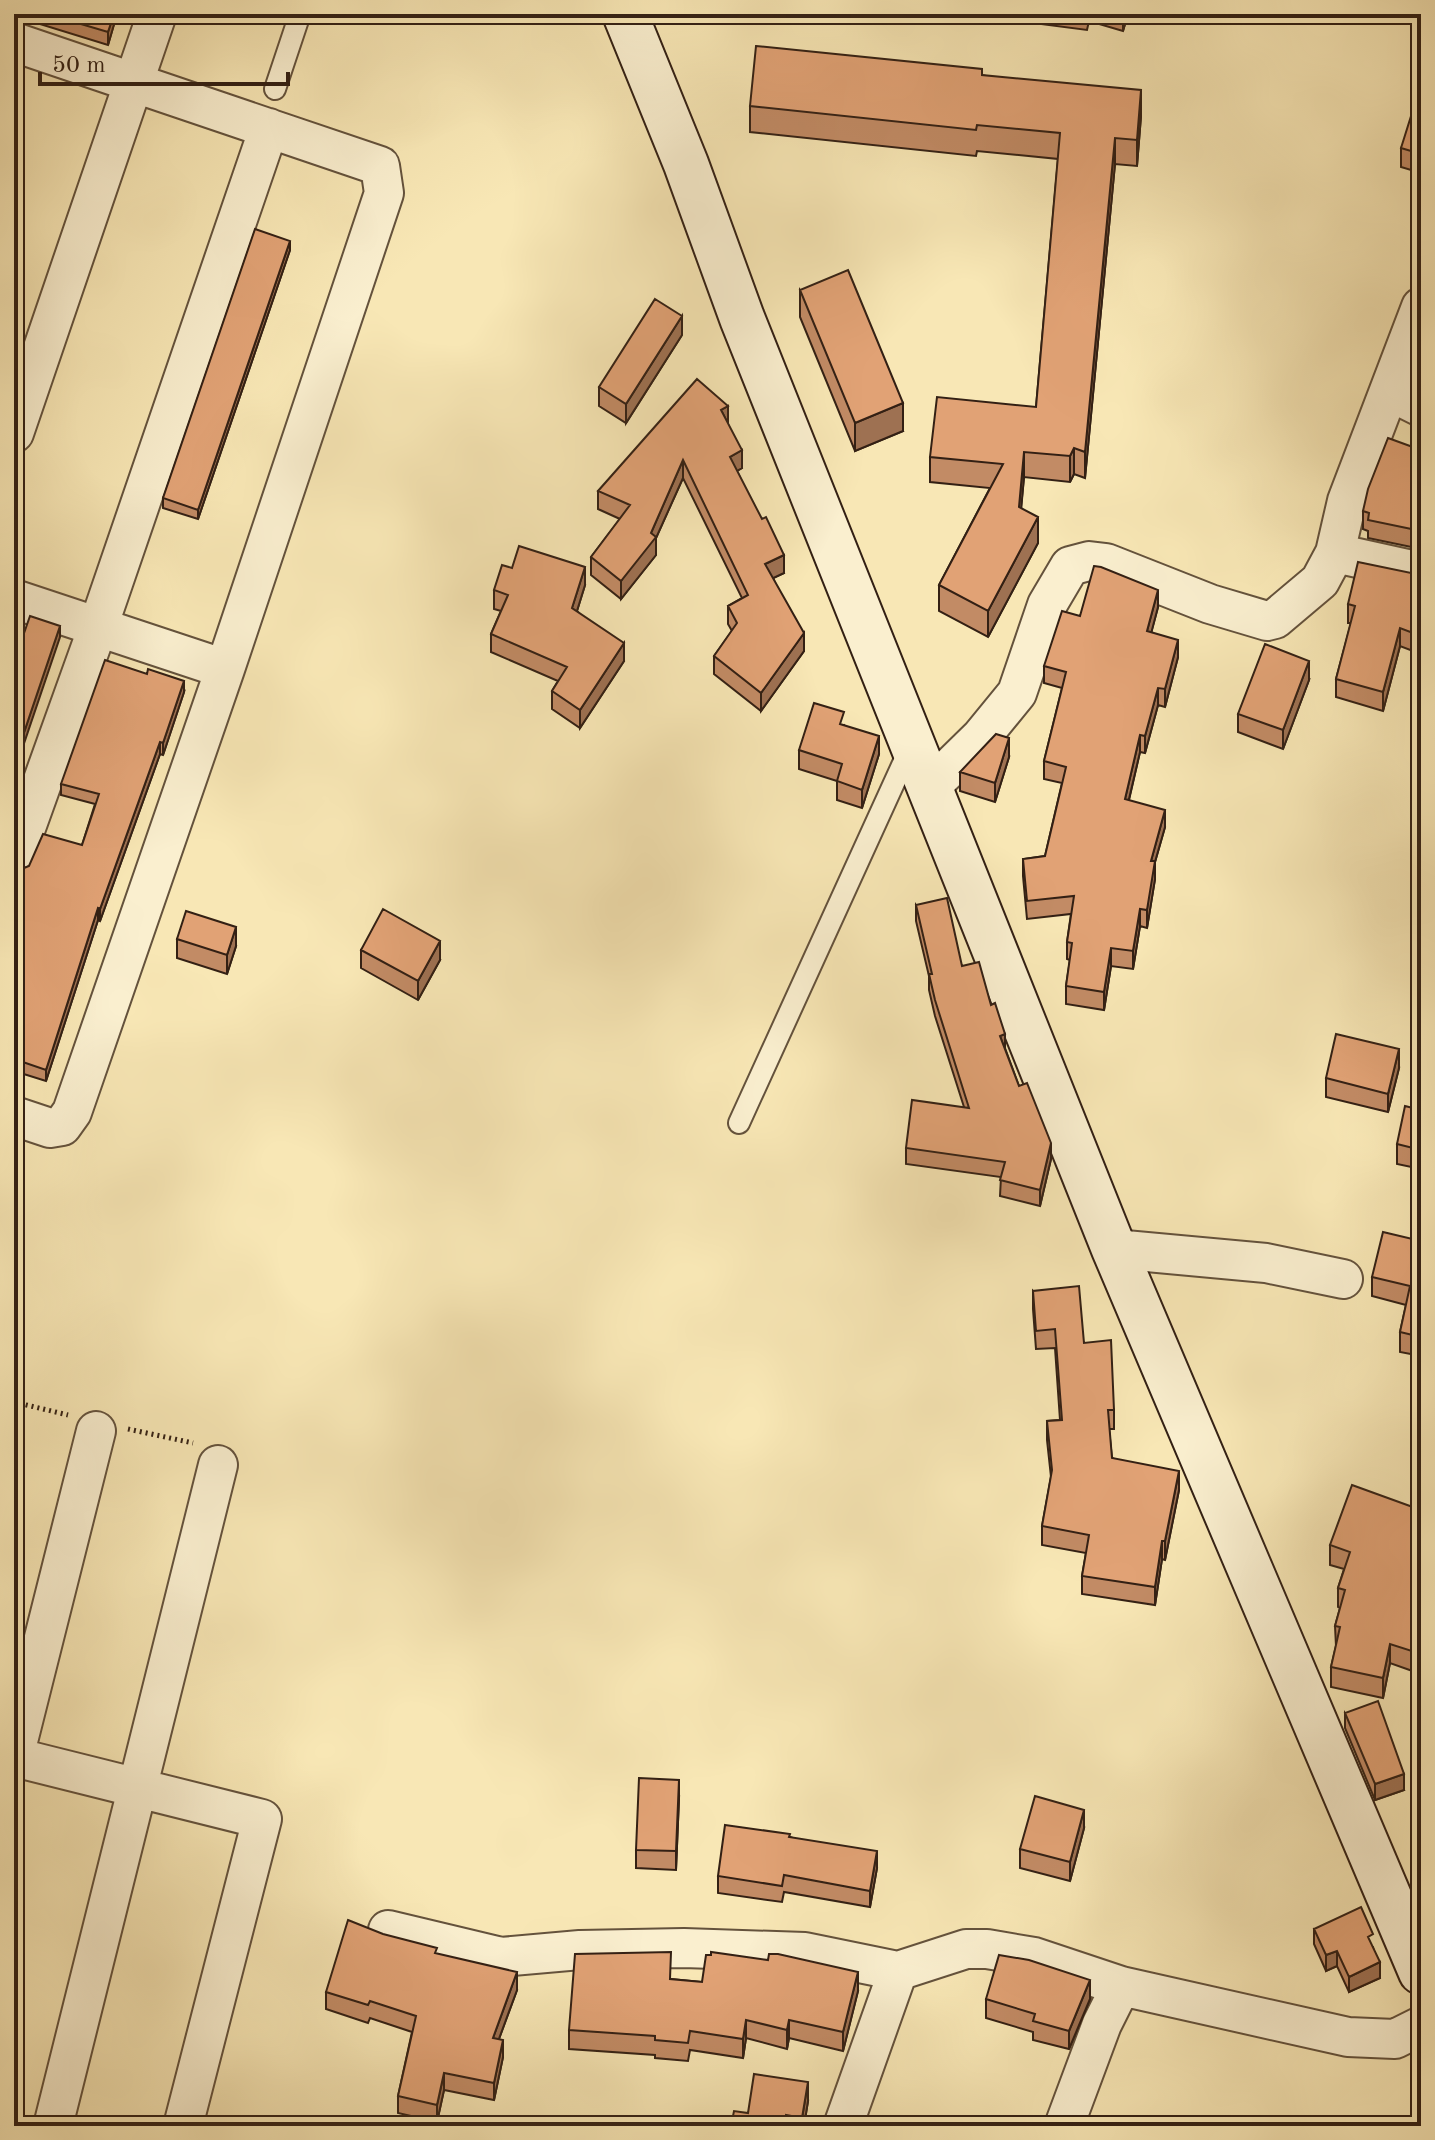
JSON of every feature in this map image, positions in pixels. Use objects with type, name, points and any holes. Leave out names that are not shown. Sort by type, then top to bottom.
[{"type":"street","points":[[14,433],[157,14]]},
{"type":"street","points":[[625,14],[911,744],[1114,1249],[1421,1972]]},
{"type":"street","points":[[14,42],[380,166],[384,193],[225,669],[72,1112],[62,1126],[50,1128],[14,1116]]},
{"type":"street","points":[[14,861],[98,627],[269,128]]},
{"type":"street","points":[[929,788],[981,737],[1017,693],[1047,605],[1070,566],[1089,561],[1106,563],[1210,604],[1267,621],[1275,619],[1320,581],[1335,553],[1347,501],[1405,399],[1421,307]]},
{"type":"street","points":[[1335,553],[1421,572]]},
{"type":"street","points":[[14,599],[225,669]]},
{"type":"street","points":[[1114,1249],[1266,1263],[1343,1279]]},
{"type":"street","points":[[96,1431],[14,1757],[262,1819],[183,2126]]},
{"type":"street","points":[[53,2126],[218,1465]]},
{"type":"street","points":[[388,1930],[501,1957],[580,1950],[684,1948],[805,1952],[898,1971],[966,1949],[987,1949],[1034,1957],[1121,1986],[1348,2037],[1395,2039],[1421,2026]]},
{"type":"street","points":[[843,2126],[898,1971]]},
{"type":"street","points":[[1064,2126],[1102,2024],[1121,1986]]},
{"type":"lane","points":[[275,89],[300,14]]},
{"type":"lane","points":[[739,1123],[911,744]]},
{"type":"building","points":[[47,14],[114,14],[108,32]]},
{"type":"building","points":[[756,46],[982,69],[982,75],[1141,90],[1137,140],[1115,138],[1085,452],[1074,448],[1070,456],[1024,452],[1019,507],[1038,517],[988,611],[939,585],[1003,464],[930,457],[937,397],[1036,407],[1060,133],[977,125],[976,130],[750,106]]},
{"type":"building","points":[[1412,113],[1421,115],[1421,154],[1401,148]]},
{"type":"building","points":[[255,229],[290,241],[198,510],[163,498]]},
{"type":"building","points":[[848,270],[903,403],[855,423],[800,290]]},
{"type":"building","points":[[655,299],[682,316],[626,404],[599,387]]},
{"type":"building","points":[[697,379],[728,406],[721,410],[742,450],[730,457],[762,519],[766,517],[784,555],[765,564],[804,633],[761,693],[714,656],[737,623],[728,606],[748,595],[683,460],[651,533],[656,537],[621,581],[591,557],[630,505],[598,491]]},
{"type":"building","points":[[1388,438],[1421,450],[1421,531],[1368,520],[1369,513],[1363,511]]},
{"type":"building","points":[[519,546],[585,567],[572,608],[624,643],[580,710],[552,691],[567,667],[491,634],[508,595],[494,590],[502,565],[512,568]]},
{"type":"building","points":[[1358,562],[1421,575],[1421,636],[1400,628],[1383,692],[1336,679],[1355,606],[1348,604]]},
{"type":"building","points":[[1094,566],[1158,590],[1147,631],[1178,640],[1165,689],[1158,688],[1145,736],[1140,735],[1125,799],[1165,810],[1151,861],[1155,861],[1147,910],[1140,909],[1133,951],[1111,948],[1104,992],[1066,986],[1072,943],[1067,942],[1074,896],[1027,901],[1023,859],[1045,856],[1066,767],[1044,761],[1066,672],[1044,666],[1062,611],[1080,616]]},
{"type":"building","points":[[30,616],[60,626],[14,762],[14,636],[22,639]]},
{"type":"building","points":[[1265,644],[1309,661],[1283,730],[1238,714]]},
{"type":"building","points":[[105,660],[147,674],[148,669],[184,681],[98,908],[46,1070],[14,1059],[14,871],[29,866],[43,834],[82,845],[99,794],[61,784]]},
{"type":"building","points":[[814,703],[844,712],[840,724],[879,736],[862,790],[837,781],[842,764],[799,750]]},
{"type":"building","points":[[996,734],[1009,738],[995,783],[960,772]]},
{"type":"building","points":[[947,898],[962,966],[979,962],[991,1005],[995,1003],[1005,1034],[1000,1036],[1019,1086],[1027,1083],[1051,1143],[1040,1190],[1000,1180],[1005,1162],[906,1148],[912,1100],[969,1108],[935,1000],[916,905]]},
{"type":"building","points":[[383,909],[440,941],[418,981],[361,950]]},
{"type":"building","points":[[186,911],[236,927],[227,955],[177,939]]},
{"type":"building","points":[[1336,1034],[1399,1049],[1388,1094],[1326,1078]]},
{"type":"building","points":[[1405,1106],[1421,1110],[1421,1150],[1397,1144]]},
{"type":"building","points":[[1383,1232],[1421,1241],[1421,1337],[1400,1332],[1410,1286],[1372,1277]]},
{"type":"building","points":[[1079,1286],[1084,1343],[1111,1340],[1114,1410],[1108,1410],[1112,1458],[1179,1471],[1165,1541],[1162,1541],[1155,1587],[1082,1576],[1089,1535],[1042,1526],[1052,1470],[1047,1421],[1062,1420],[1055,1329],[1036,1331],[1033,1291]]},
{"type":"building","points":[[1352,1485],[1421,1510],[1421,1654],[1390,1644],[1383,1678],[1331,1667],[1340,1627],[1335,1626],[1345,1590],[1338,1588],[1350,1552],[1330,1545]]},
{"type":"building","points":[[1378,1701],[1404,1774],[1375,1784],[1345,1713]]},
{"type":"building","points":[[639,1778],[679,1780],[676,1851],[636,1850]]},
{"type":"building","points":[[1035,1796],[1084,1810],[1070,1862],[1020,1849]]},
{"type":"building","points":[[725,1825],[877,1851],[870,1891],[784,1875],[782,1886],[718,1876]]},
{"type":"building","points":[[1361,1907],[1373,1934],[1368,1937],[1380,1962],[1349,1977],[1337,1951],[1326,1955],[1314,1929]]},
{"type":"building","points":[[348,1920],[383,1934],[437,1948],[435,1953],[517,1972],[493,2038],[503,2040],[494,2083],[444,2073],[437,2105],[398,2096],[416,2016],[370,2001],[368,2005],[326,1992]]},
{"type":"building","points":[[671,1952],[670,1979],[702,1982],[706,1955],[711,1955],[711,1952],[768,1960],[769,1954],[778,1954],[858,1972],[843,2032],[789,2020],[787,2030],[746,2020],[743,2039],[690,2031],[688,2043],[655,2040],[655,2036],[569,2030],[575,1954]]},
{"type":"building","points":[[999,1955],[1029,1960],[1090,1980],[1069,2031],[1033,2021],[1035,2014],[986,1999]]},
{"type":"building","points":[[754,2074],[808,2082],[802,2118],[786,2115],[784,2126],[731,2126],[734,2111],[748,2113]]}]
